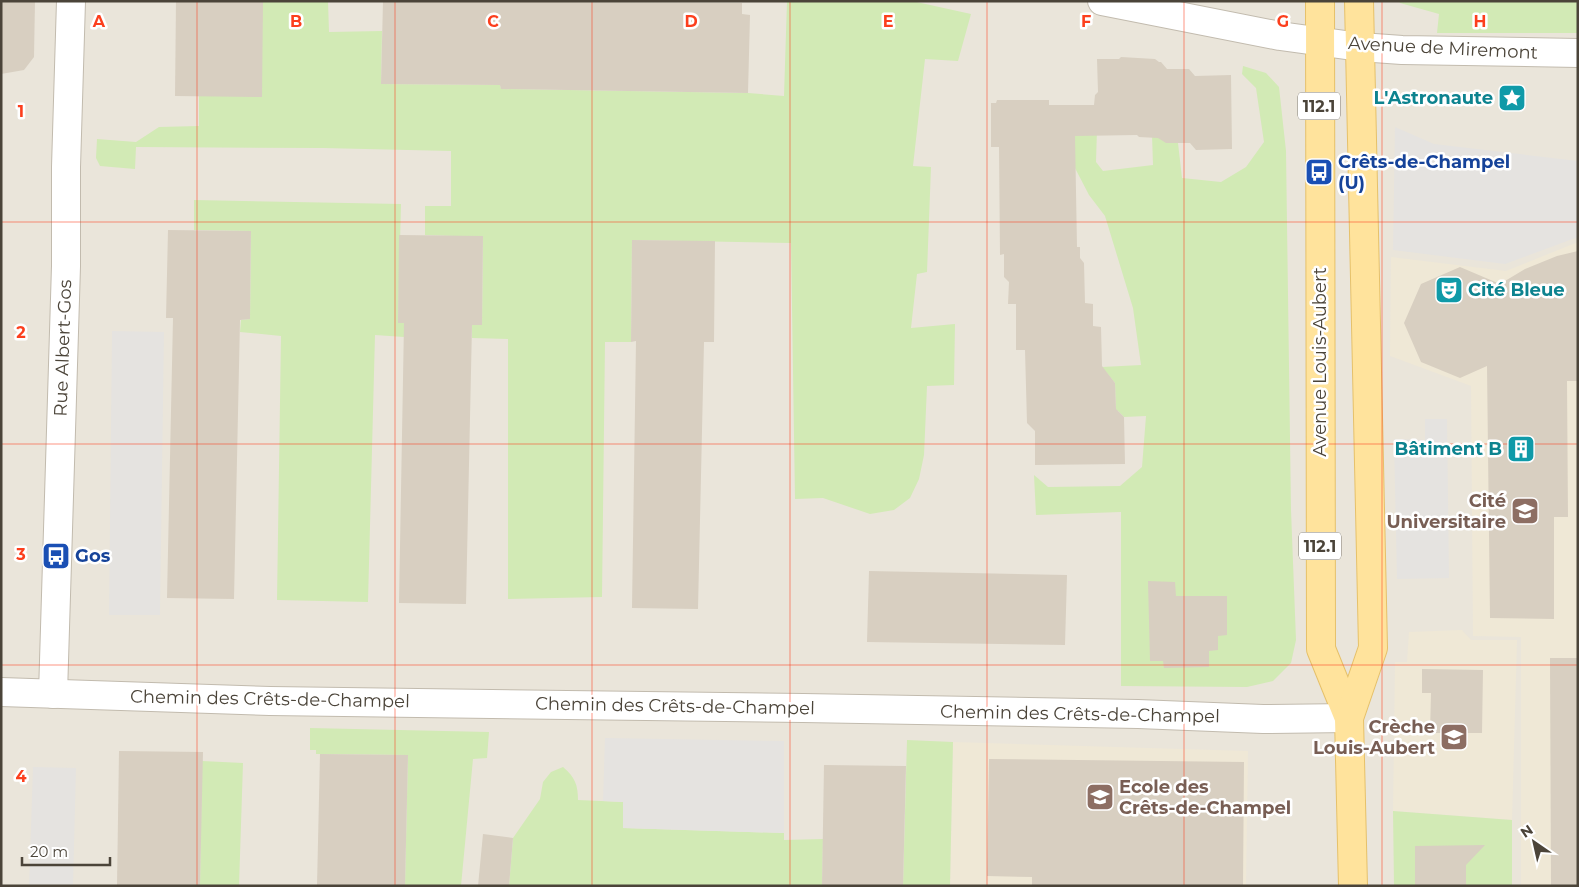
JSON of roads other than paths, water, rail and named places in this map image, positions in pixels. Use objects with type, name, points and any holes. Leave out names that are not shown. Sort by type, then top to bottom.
[{"type":"main road","name":"Avenue Louis-Aubert","points":[[1320,1],[1321,649],[1349,718]]},
{"type":"main road","name":"Avenue Louis-Aubert","points":[[1352,886],[1349,718],[1372,648],[1360,1]]},
{"type":"street","name":"Rue Albert-Gos","points":[[53,694],[66,266],[66,167],[71,1]]},
{"type":"street","name":"Avenue de Miremont","points":[[1102,1],[1280,36],[1360,46],[1402,50],[1578,53]]},
{"type":"street","name":"Chemin des Crêts-de-Champel","points":[[1,692],[270,701],[1138,714],[1263,719],[1349,718]]},
{"type":"place","name":"L'Astronaute","points":[[1512,98]]},
{"type":"place","name":"Crêts-de-Champel (U)","points":[[1319,172]]},
{"type":"place","name":"Cité Bleue","points":[[1449,290]]},
{"type":"place","name":"Bâtiment B","points":[[1521,449]]},
{"type":"place","name":"Cité Universitaire","points":[[1525,511]]},
{"type":"place","name":"Gos","points":[[56,556]]},
{"type":"place","name":"Crèche Louis-Aubert","points":[[1454,737]]},
{"type":"place","name":"Ecole des Crêts-de-Champel","points":[[1100,797]]}]
